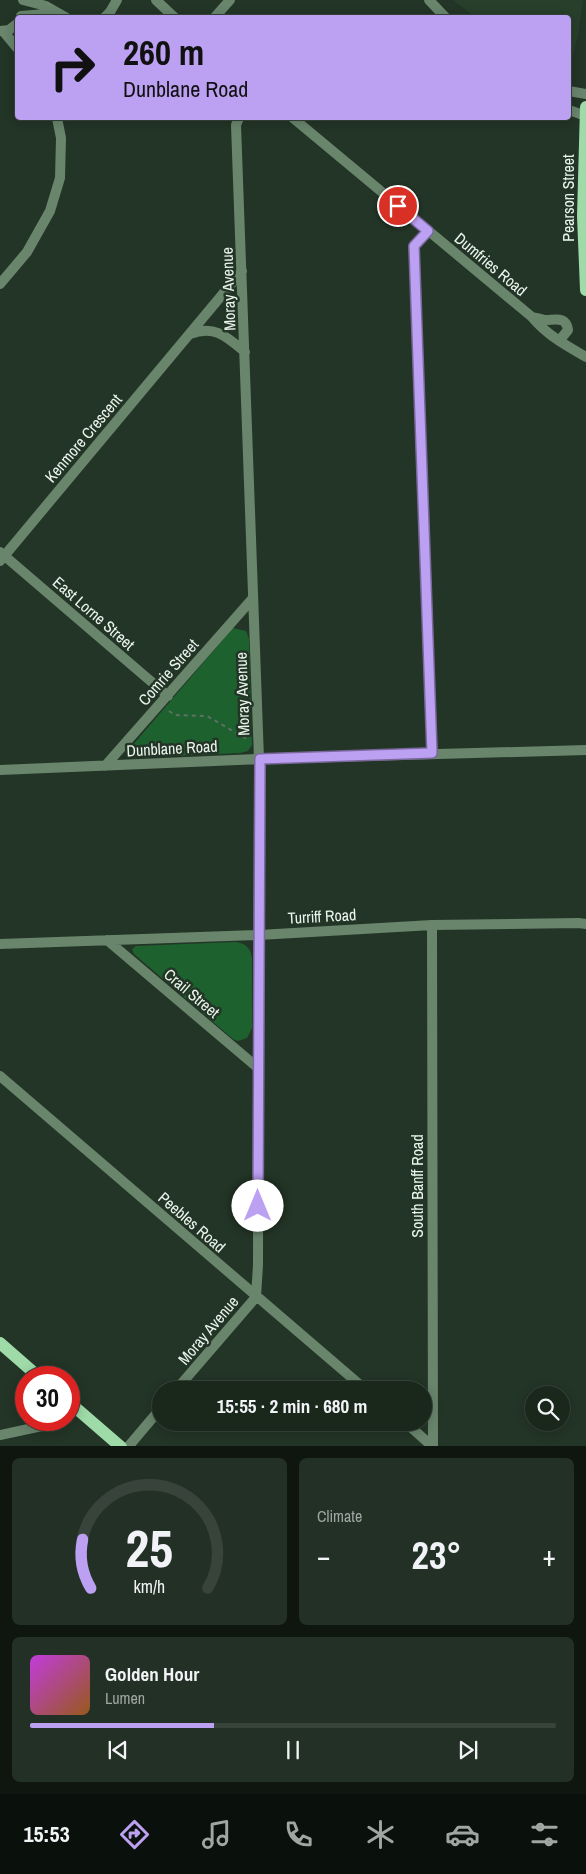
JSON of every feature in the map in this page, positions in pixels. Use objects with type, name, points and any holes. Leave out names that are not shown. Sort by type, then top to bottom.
[{"type":"main road","name":"Pearson Street","points":[[586,113],[583,216],[586,290]]},
{"type":"main road","points":[[0,1343],[26,1366]]},
{"type":"main road","points":[[80,1411],[121,1446]]},
{"type":"street","points":[[18,0],[21,10],[20,15]]},
{"type":"street","points":[[23,0],[33,2],[63,15]]},
{"type":"street","points":[[107,15],[117,0]]},
{"type":"street","points":[[156,0],[172,15]]},
{"type":"street","points":[[217,15],[230,0]]},
{"type":"street","points":[[429,0],[443,15]]},
{"type":"street","points":[[2,31],[9,30],[15,23]]},
{"type":"street","points":[[2,31],[15,46]]},
{"type":"street","points":[[571,91],[586,94]]},
{"type":"street","points":[[571,110],[586,113]]},
{"type":"street","points":[[0,284],[27,252],[50,211],[60,178],[61,138],[57,120]]},
{"type":"street","name":"Moray Avenue","points":[[184,1381],[256,1297],[258,1265],[260,759],[236,126],[238,120]]},
{"type":"street","name":"Dumfries Road","points":[[295,120],[532,317],[543,330],[586,357]]},
{"type":"street","points":[[428,231],[414,246],[432,753]]},
{"type":"street","name":"Kenmore Crescent","points":[[1,556],[242,271]]},
{"type":"street","name":"Dumfries Road","points":[[532,317],[544,320],[563,320],[567,324],[568,330],[559,341]]},
{"type":"street","points":[[189,334],[203,330],[215,332],[229,338],[245,352]]},
{"type":"street","name":"East Lorne Street","points":[[1,556],[168,696]]},
{"type":"street","name":"Comrie Street","points":[[105,766],[253,598]]},
{"type":"street","name":"Dunblane Road","points":[[0,770],[432,753],[586,750]]},
{"type":"street","name":"Turriff Road","points":[[0,944],[259,935],[432,925],[586,924]]},
{"type":"street","name":"South Banff Road","points":[[432,925],[433,1446]]},
{"type":"street","name":"Crail Street","points":[[107,940],[258,1068]]},
{"type":"street","name":"Peebles Road","points":[[0,1076],[355,1381]]},
{"type":"street","points":[[128,1446],[152,1418]]},
{"type":"street","points":[[0,1436],[21,1431]]},
{"type":"street","points":[[416,1431],[433,1446]]},
{"type":"path","points":[[158,706],[176,714],[207,716],[244,739],[259,741]]},
{"type":"shaded area","points":[[453,0],[583,0],[578,36],[571,61],[571,15],[472,15]]},
{"type":"green space","points":[[233,628],[246,631],[249,639],[252,745],[248,751],[240,753],[129,758],[126,753]]},
{"type":"green space","points":[[235,942],[247,947],[252,958],[252,1028],[247,1038],[238,1041],[233,1039],[134,954],[132,949],[136,946]]},
{"type":"route","points":[[258,1206],[260,759],[432,753],[414,246],[428,231],[398,206]]}]
